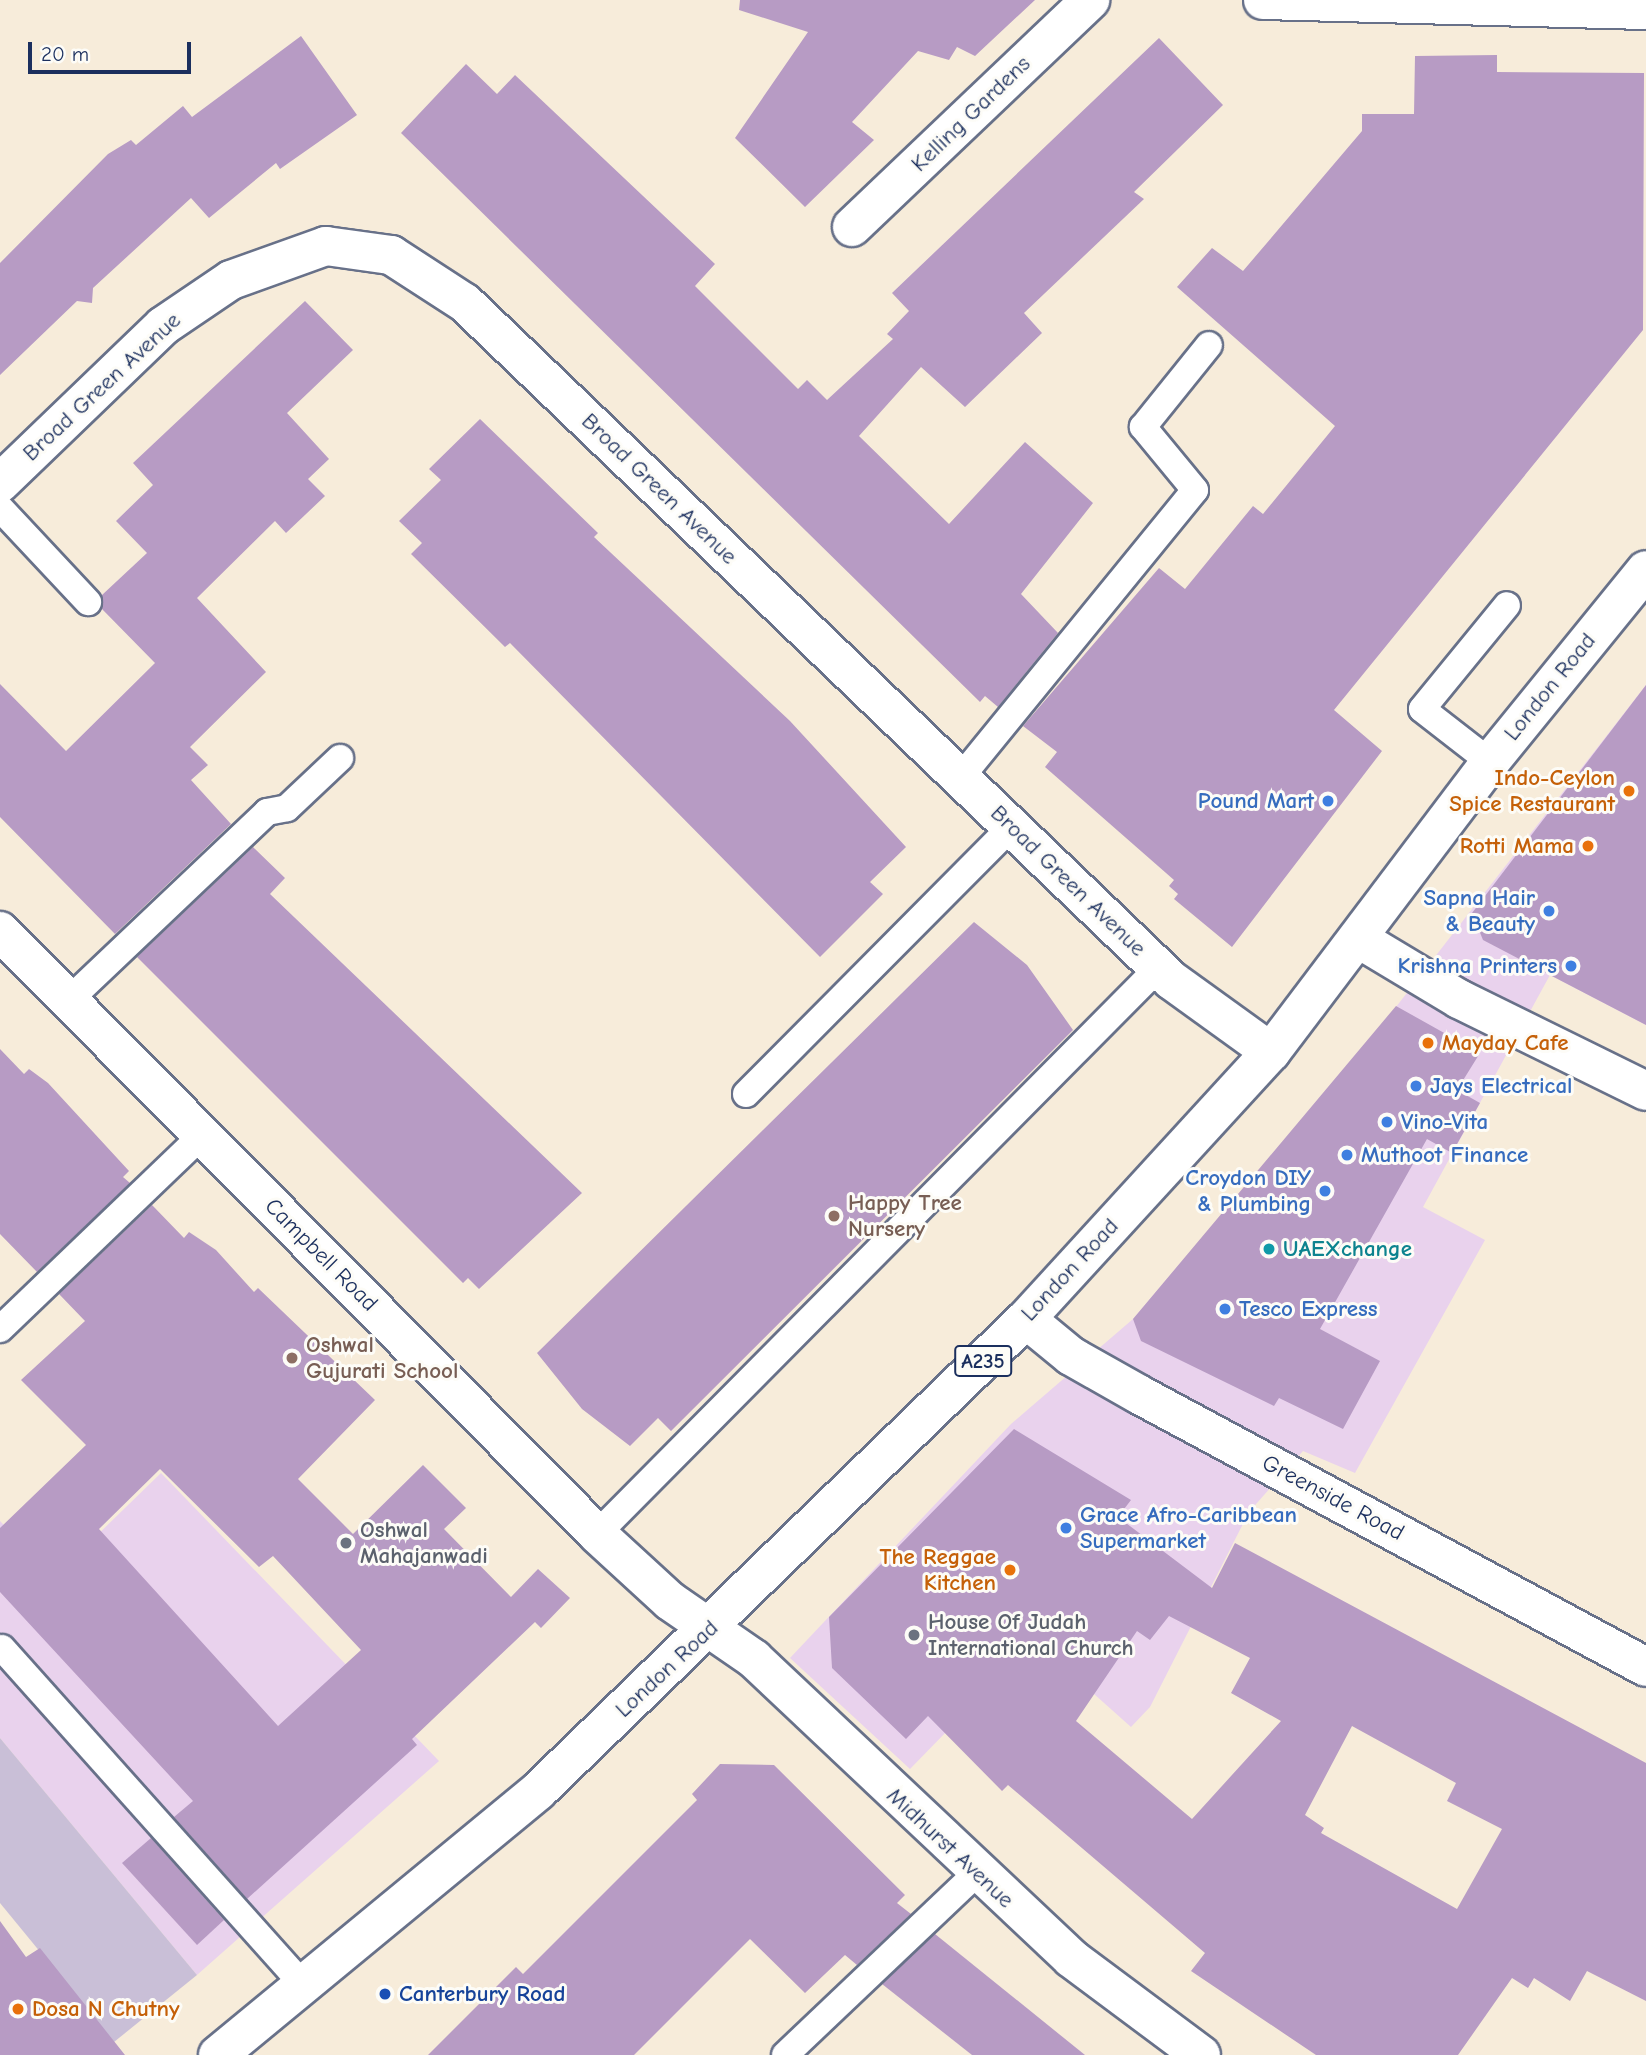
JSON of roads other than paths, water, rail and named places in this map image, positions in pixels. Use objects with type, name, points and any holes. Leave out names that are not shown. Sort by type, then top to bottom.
[{"type":"street","name":"Kelling Gardens","points":[[852,227],[1090,0]]},
{"type":"street","points":[[1263,0],[1646,10]]},
{"type":"street","name":"Broad Green Avenue","points":[[0,483],[146,342],[204,296],[305,250],[349,245],[391,255],[465,303],[1158,968],[1205,1006],[1270,1052]]},
{"type":"street","name":"London Road","points":[[218,2055],[305,1987],[538,1791],[710,1628],[1026,1319],[1270,1052],[1359,939],[1490,762],[1643,578]]},
{"type":"street","name":"Campbell Road","points":[[0,931],[597,1534],[710,1628]]},
{"type":"street","points":[[1359,939],[1527,1032],[1646,1091]]},
{"type":"street","name":"Greenside Road","points":[[1026,1319],[1071,1356],[1140,1395],[1646,1667]]},
{"type":"street","name":"Midhurst Avenue","points":[[710,1628],[754,1659],[976,1874],[1071,1958],[1201,2055]]},
{"type":"lane","points":[[961,777],[1195,490],[1143,427],[1209,345]]},
{"type":"lane","points":[[0,508],[88,602]]},
{"type":"lane","points":[[1490,762],[1422,709],[1507,605]]},
{"type":"lane","points":[[69,1000],[267,812],[288,808],[340,758]]},
{"type":"lane","points":[[746,1094],[1012,826]]},
{"type":"lane","points":[[597,1534],[1158,968]]},
{"type":"lane","points":[[0,1328],[202,1135]]},
{"type":"lane","points":[[2,1648],[305,1987]]},
{"type":"lane","points":[[785,2055],[976,1874]]},
{"type":"place","name":"Indo-Ceylon Spice Restaurant","points":[[1629,791]]},
{"type":"place","name":"Pound Mart","points":[[1328,801]]},
{"type":"place","name":"Rotti Mama","points":[[1588,846]]},
{"type":"place","name":"Sapna Hair & Beauty","points":[[1549,911]]},
{"type":"place","name":"Krishna Printers","points":[[1571,966]]},
{"type":"place","name":"Mayday Cafe","points":[[1428,1043]]},
{"type":"place","name":"Jays Electrical","points":[[1416,1086]]},
{"type":"place","name":"Vino-Vita","points":[[1387,1122]]},
{"type":"place","name":"Muthoot Finance","points":[[1347,1155]]},
{"type":"place","name":"Croydon DIY & Plumbing","points":[[1325,1191]]},
{"type":"place","name":"Happy Tree Nursery","points":[[834,1216]]},
{"type":"place","name":"UAEXchange","points":[[1269,1249]]},
{"type":"place","name":"Tesco Express","points":[[1225,1309]]},
{"type":"place","name":"Oshwal Gujurati School","points":[[292,1358]]},
{"type":"place","name":"Grace Afro-Caribbean Supermarket","points":[[1066,1528]]},
{"type":"place","name":"Oshwal Mahajanwadi","points":[[346,1543]]},
{"type":"place","name":"The Reggae Kitchen","points":[[1010,1570]]},
{"type":"place","name":"House Of Judah International Church","points":[[914,1635]]},
{"type":"place","name":"Canterbury Road","points":[[385,1994]]},
{"type":"place","name":"Dosa N Chutny","points":[[18,2009]]}]
